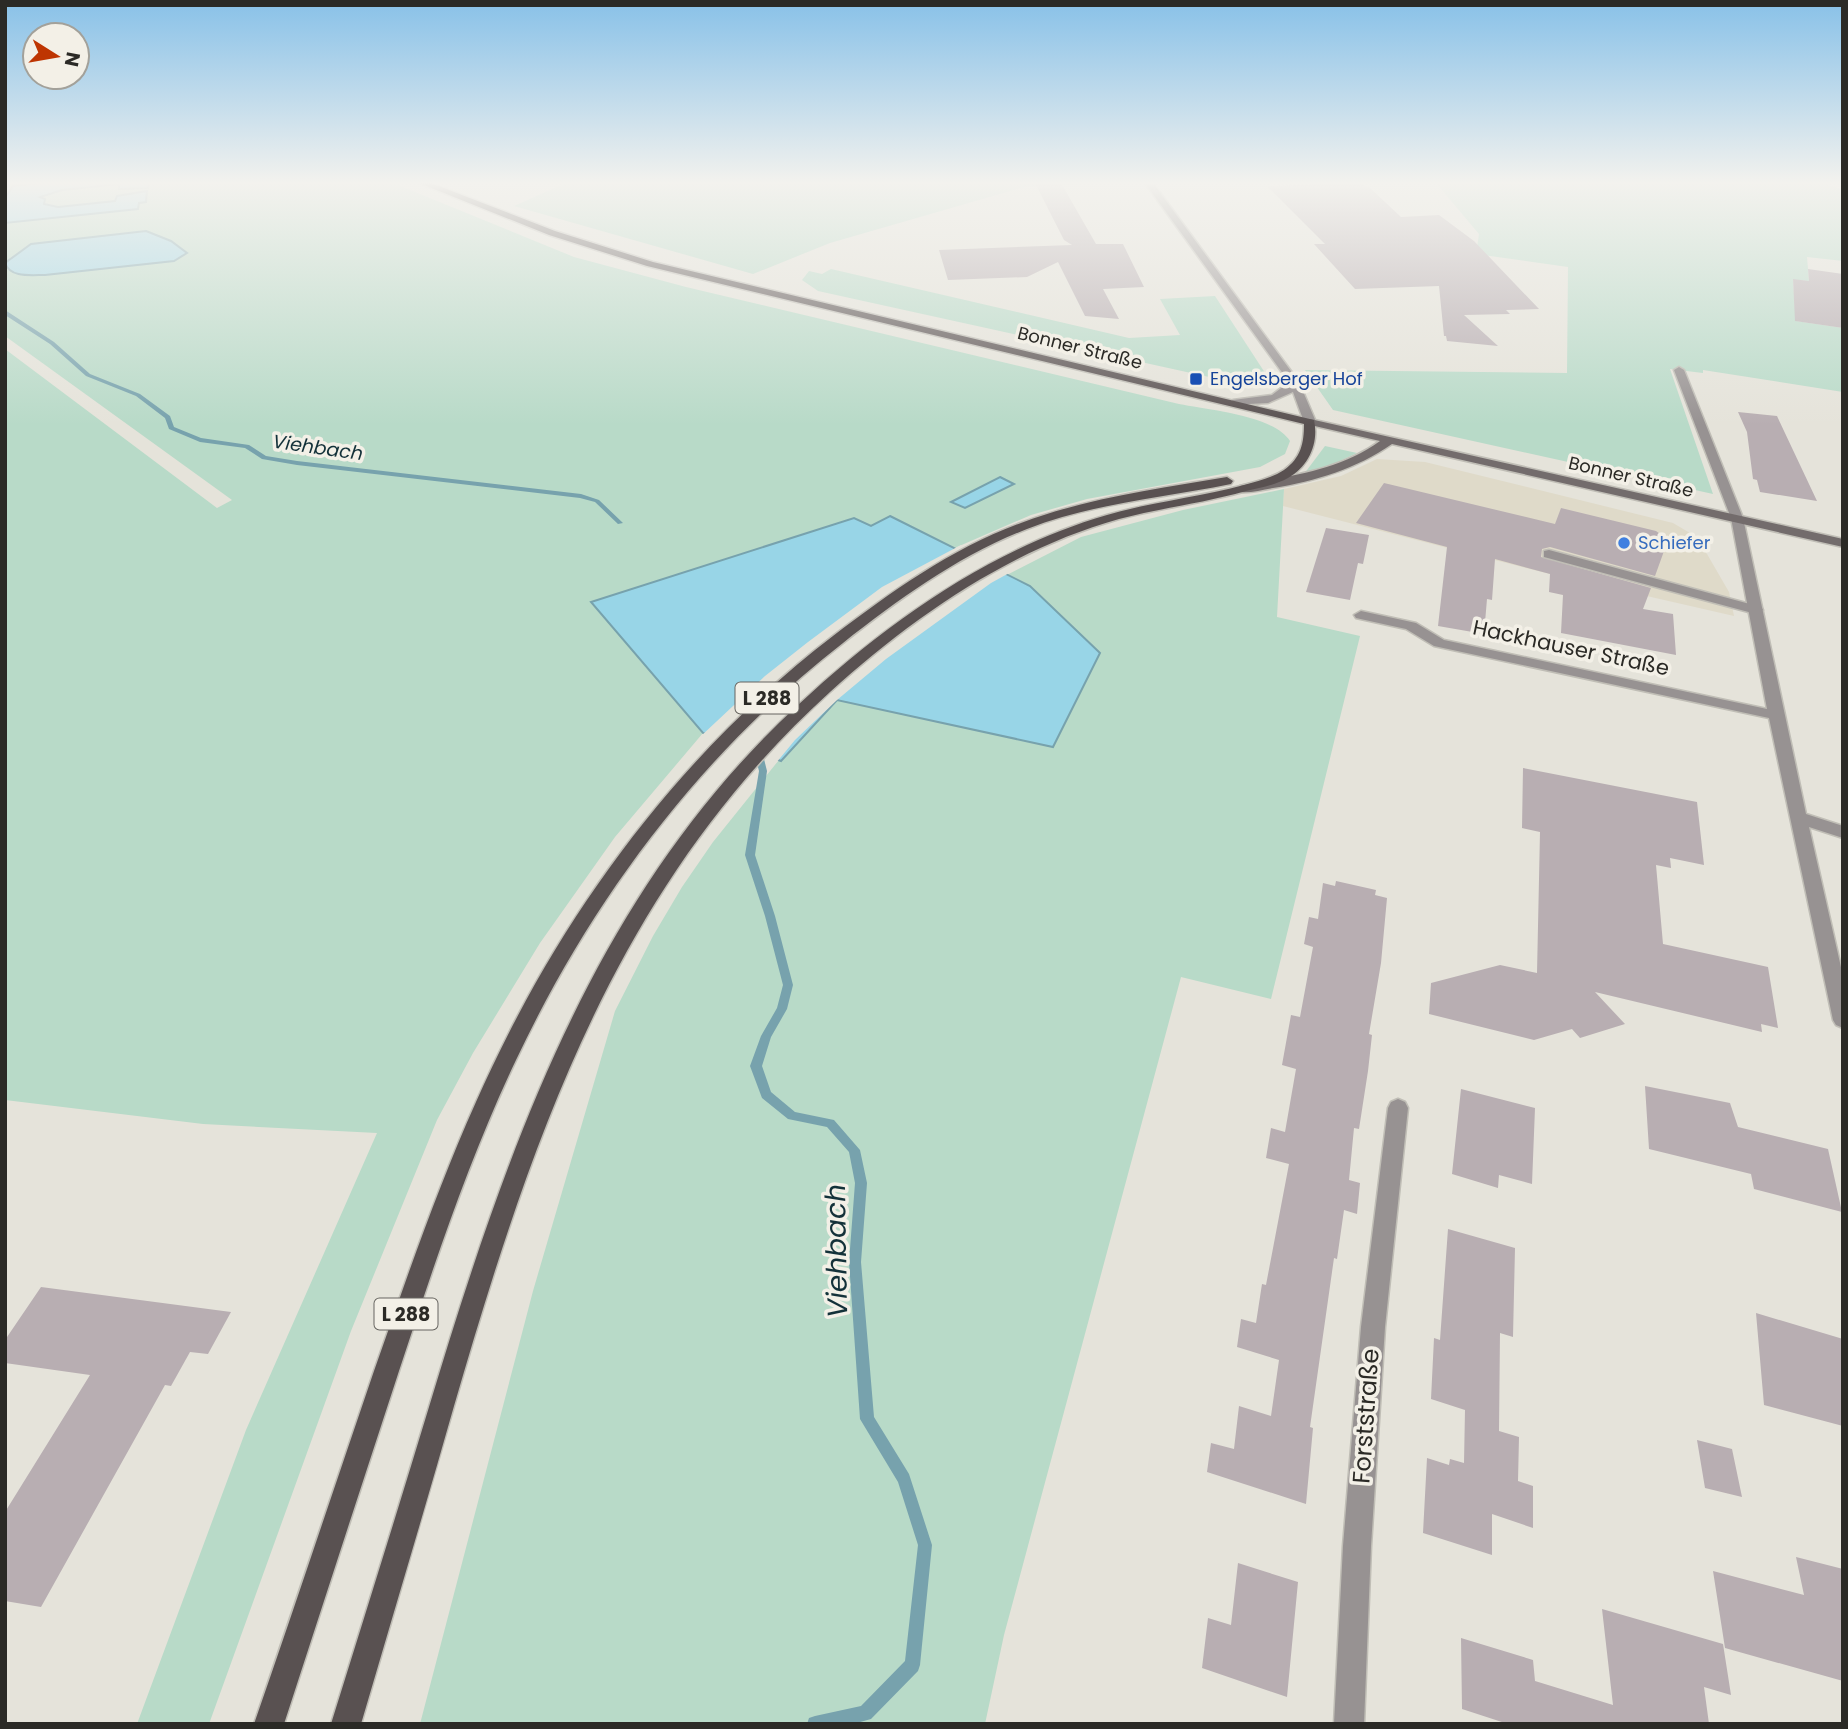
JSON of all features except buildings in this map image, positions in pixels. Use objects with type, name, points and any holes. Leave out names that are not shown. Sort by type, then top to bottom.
[{"type":"main road","name":"Bonner Straße","points":[[649,264],[1310,422],[1843,543]]},
{"type":"main road","points":[[1300,463],[1310,446],[1310,422]]},
{"type":"main road","name":"L 288","points":[[346,1724],[492,1239],[553,1080],[598,983],[627,931],[674,858],[706,815],[794,716],[852,665],[901,625],[944,596],[1029,547],[1063,532],[1117,516],[1326,473],[1373,454],[1390,440]]},
{"type":"main road","name":"L 288","points":[[1234,491],[1287,474],[1300,463]]},
{"type":"main road","name":"L 288","points":[[269,1724],[436,1223],[506,1058],[583,921],[677,792],[724,739],[797,671],[883,605],[931,574],[1006,534],[1044,518],[1102,503],[1239,479],[1300,463]]},
{"type":"street","points":[[1208,264],[1294,382],[1310,422]]},
{"type":"street","name":"Bonner Straße","points":[[1679,370],[1737,518]]},
{"type":"street","points":[[1233,403],[1277,398],[1290,391],[1294,382]]},
{"type":"street","points":[[1737,518],[1775,715],[1843,1020]]},
{"type":"street","points":[[1549,554],[1756,610]]},
{"type":"street","name":"Hackhauser Straße","points":[[1361,615],[1411,625],[1438,643],[1775,715]]},
{"type":"street","points":[[1797,817],[1843,832]]},
{"type":"street","name":"Forststraße","points":[[1349,1724],[1357,1546],[1373,1327],[1398,1108]]},
{"type":"shaded area","points":[[1377,459],[1425,462],[1673,523],[1690,533],[1707,554],[1729,592],[1734,616],[1542,572],[1283,506],[1284,489],[1341,476]]},
{"type":"green space","points":[[5,264],[599,264],[686,287],[1179,404],[1255,419],[1282,432],[1290,441],[1285,454],[1260,467],[1087,499],[1031,515],[957,547],[882,587],[703,733],[615,837],[540,943],[473,1053],[437,1120],[351,1331],[209,1724],[137,1724],[246,1430],[377,1133],[203,1124],[5,1100],[5,349],[217,508],[232,500],[5,336]]},
{"type":"green space","points":[[717,264],[779,264],[753,274]]},
{"type":"green space","points":[[1545,264],[1808,264],[1809,281],[1793,280],[1796,321],[1843,328],[1843,392],[1703,370],[1703,373],[1670,369],[1713,494],[1333,410],[1305,370],[1567,373],[1568,267]]},
{"type":"green space","points":[[831,269],[1129,338],[1180,335],[1160,299],[1215,296],[1269,379],[1260,385],[1241,384],[818,291],[802,280],[809,271],[822,274]]},
{"type":"green space","points":[[1325,446],[1357,453],[1310,475],[1304,474]]},
{"type":"green space","points":[[1284,489],[1277,617],[1360,636],[1271,999],[1181,977],[1004,1635],[985,1724],[420,1724],[533,1291],[615,1011],[653,936],[713,842],[795,740],[837,700],[991,583],[1081,537],[1183,510]]},
{"type":"water","points":[[5,264],[149,264],[45,275],[16,273]]},
{"type":"water","points":[[1000,477],[1014,484],[965,508],[951,502]]},
{"type":"water","points":[[890,516],[1030,586],[1100,653],[1053,747],[837,700],[781,761],[703,733],[591,602],[854,518],[871,526]]},
{"type":"pier","points":[[961,545],[1011,572],[991,583],[886,659],[837,700],[795,740],[776,763],[701,736],[765,676],[882,587]]},
{"type":"waterway","name":"Viehbach","points":[[5,312],[52,343],[88,375],[138,395],[168,417],[171,428],[200,440],[247,446],[264,458],[297,463],[581,496],[597,501],[620,523]]},
{"type":"waterway","name":"Viehbach","points":[[758,751],[763,771],[750,855],[788,985],[782,1009],[766,1036],[756,1066],[766,1095],[792,1116],[830,1123],[854,1150],[861,1183],[855,1262],[867,1419],[904,1479],[925,1545],[912,1665],[865,1713],[815,1724]]},
{"type":"place","name":"Engelsberger Hof","points":[[1196,379]]},
{"type":"place","name":"Schiefer","points":[[1624,543]]}]
